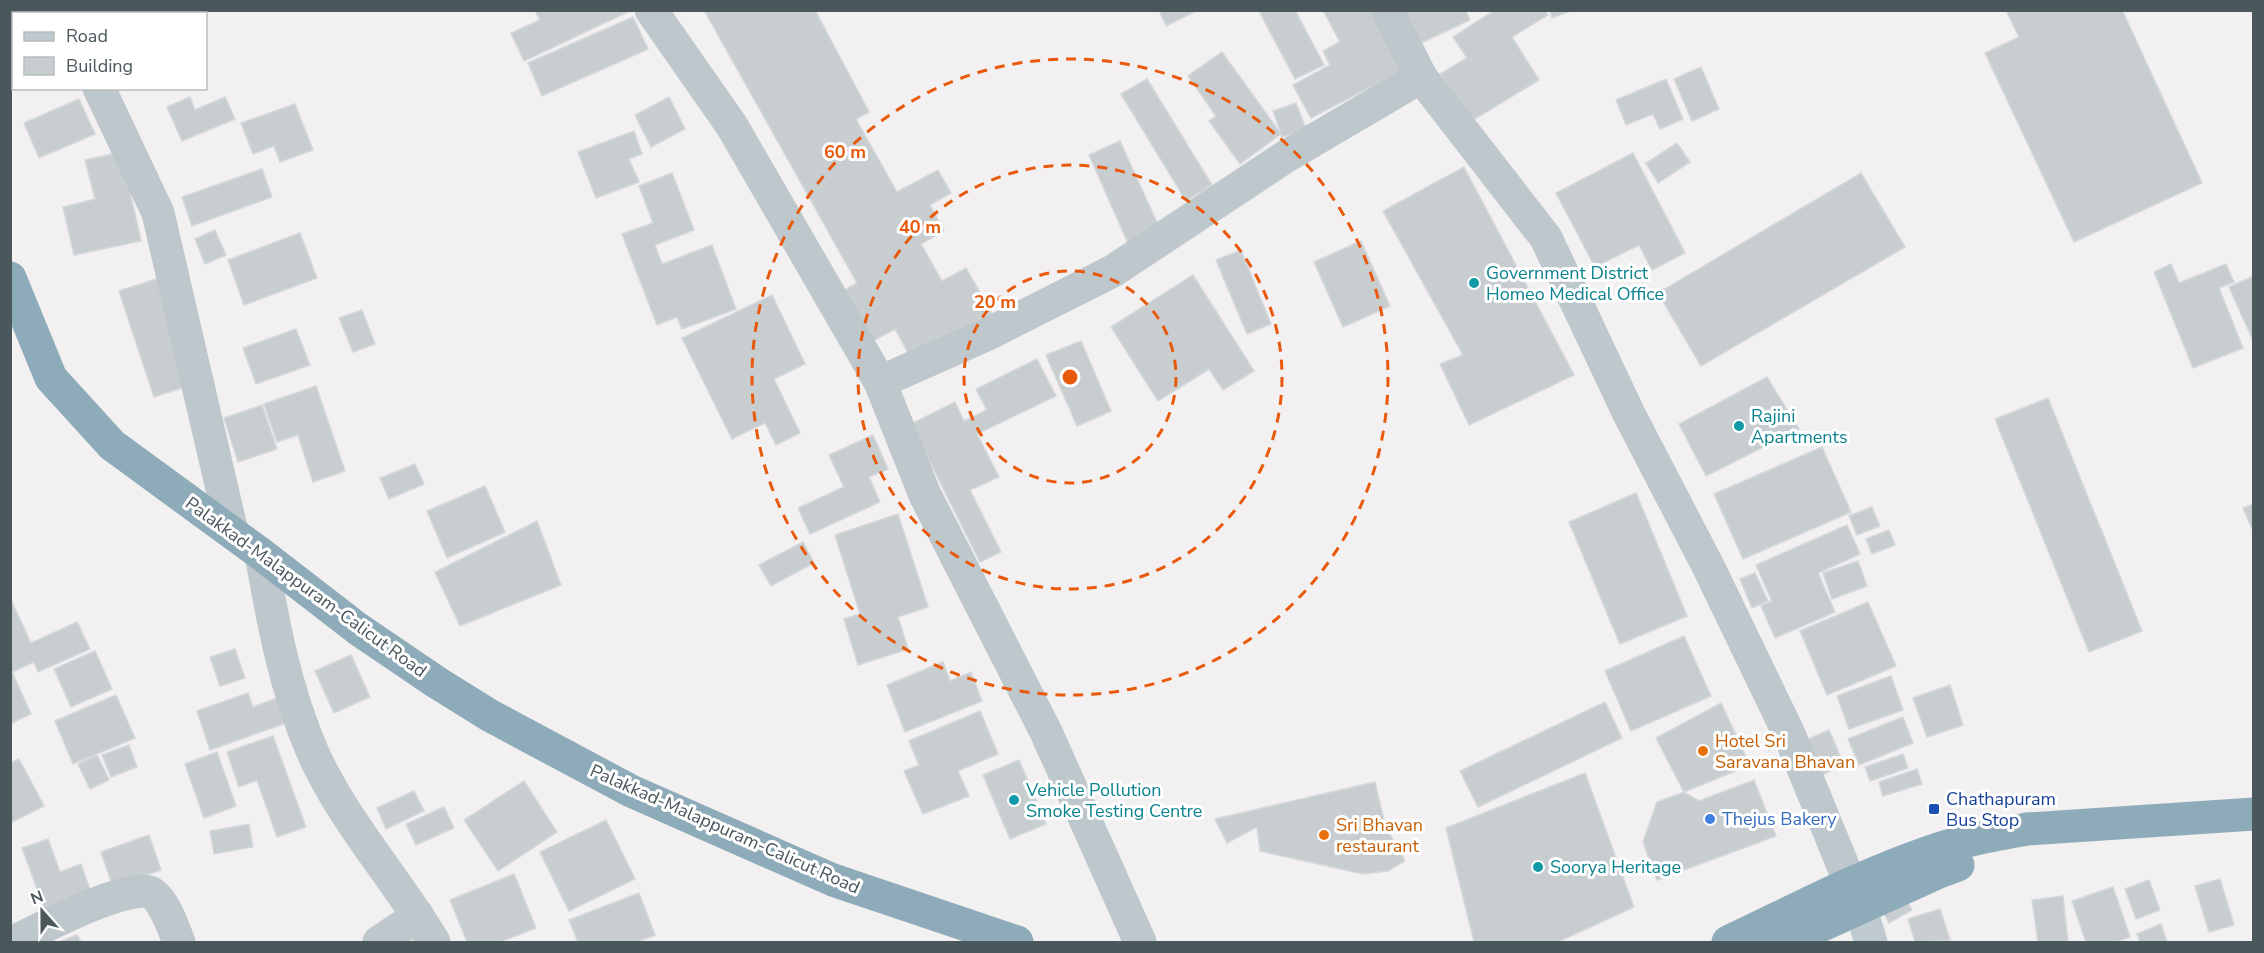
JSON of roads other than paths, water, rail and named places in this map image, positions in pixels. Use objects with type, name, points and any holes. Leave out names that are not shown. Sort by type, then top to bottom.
[{"type":"highway","name":"Palakkad-Malappuram-Calicut Road","points":[[10,278],[51,378],[112,445],[232,532],[358,629],[436,682],[489,715],[613,782],[833,880],[1017,942]]},
{"type":"highway","points":[[1785,942],[1929,851],[2027,829],[2253,814]]},
{"type":"highway","points":[[1728,942],[1855,896],[1992,854],[2055,843],[2253,833]]},
{"type":"street","points":[[651,10],[732,126],[880,382],[925,495],[1046,732],[1140,942]]},
{"type":"street","points":[[1387,10],[1421,77],[1546,238],[1629,414],[1709,568],[1789,734],[1855,896],[1871,942]]},
{"type":"street","points":[[880,382],[986,335],[1113,271],[1286,157],[1421,77]]},
{"type":"street","points":[[100,90],[158,213],[232,532]]},
{"type":"street","points":[[261,554],[277,642],[295,706],[314,755],[360,835],[426,929],[379,942]]},
{"type":"street","points":[[13,942],[127,891],[141,889],[153,894],[159,902],[179,942]]},
{"type":"place","name":"Government District Homeo Medical Office","points":[[1474,283]]},
{"type":"place","name":"Rajini Apartments","points":[[1739,426]]},
{"type":"place","name":"Hotel Sri Saravana Bhavan","points":[[1703,751]]},
{"type":"place","name":"Vehicle Pollution Smoke Testing Centre","points":[[1014,800]]},
{"type":"place","name":"Chathapuram Bus Stop","points":[[1934,809]]},
{"type":"place","name":"Thejus Bakery","points":[[1710,819]]},
{"type":"place","name":"Sri Bhavan restaurant","points":[[1324,835]]},
{"type":"place","name":"Soorya Heritage","points":[[1538,867]]}]
